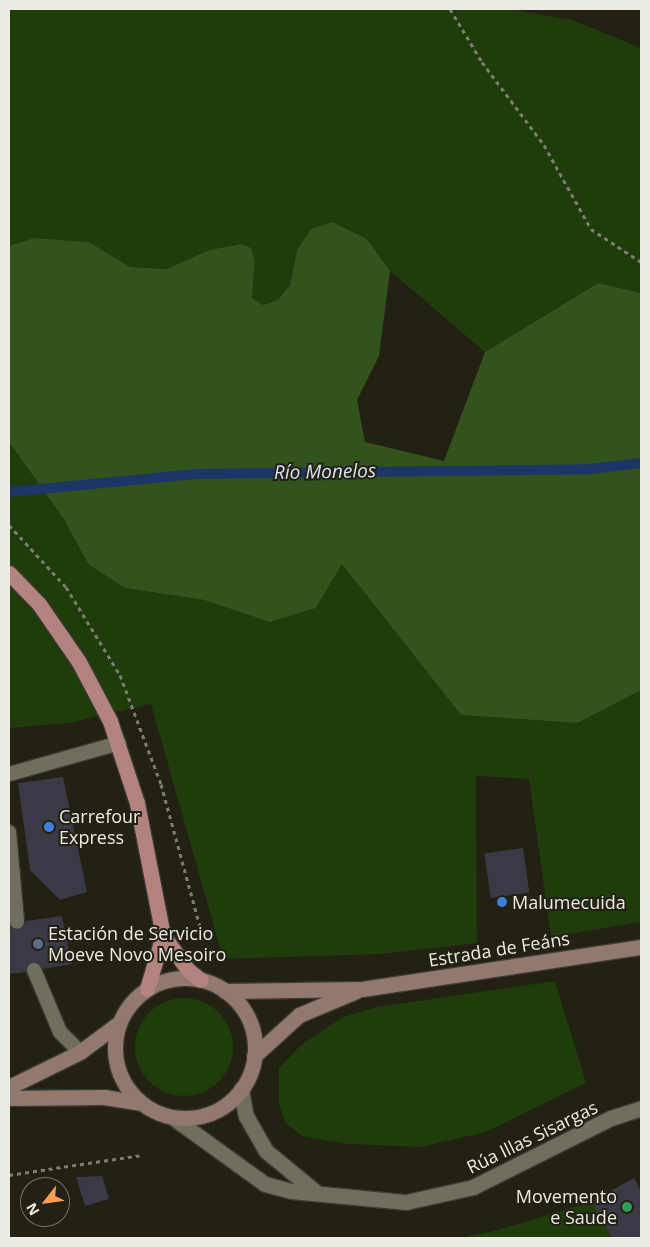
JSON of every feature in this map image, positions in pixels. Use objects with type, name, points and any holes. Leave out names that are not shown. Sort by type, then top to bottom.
[{"type":"main road","points":[[9,573],[39,604],[79,662],[119,743],[137,803],[163,935],[188,970],[201,980]]},
{"type":"main road","points":[[147,989],[163,935]]},
{"type":"street","name":"Estrada de Feáns","points":[[224,991],[362,989],[641,947]]},
{"type":"street","name":"Estrada de Feáns","points":[[254,1056],[248,1019],[224,991],[201,980],[172,979],[147,989],[135,998],[119,1023],[115,1041],[118,1068],[131,1092],[143,1104],[172,1117],[204,1115],[230,1101],[241,1089],[254,1056],[299,1016],[362,989]]},
{"type":"street","points":[[9,1087],[80,1052],[119,1023]]},
{"type":"street","points":[[241,1089],[246,1116],[266,1151],[319,1194]]},
{"type":"street","points":[[9,1098],[95,1096],[143,1104]]},
{"type":"street","name":"Rúa Illas Sisargas","points":[[172,1117],[265,1184],[369,1201],[439,1197],[501,1176],[611,1118],[641,1108]]},
{"type":"lane","points":[[9,774],[119,743]]},
{"type":"lane","points":[[9,832],[17,922]]},
{"type":"lane","points":[[34,970],[60,1032],[80,1052]]},
{"type":"path","points":[[450,9],[482,62],[544,145],[591,229],[641,262]]},
{"type":"path","points":[[9,1175],[140,1154]]},
{"type":"green space","points":[[9,9],[510,9],[572,20],[641,48],[641,293],[598,283],[485,352],[390,271],[367,239],[297,250],[290,285],[278,300],[263,305],[252,299],[255,260],[251,249],[241,244],[209,250],[167,269],[130,267],[89,242],[34,238],[9,246]]},
{"type":"green space","points":[[332,222],[367,239],[390,271],[379,356],[357,400],[365,442],[444,461],[485,352],[598,283],[641,293],[641,690],[578,723],[461,715],[342,564],[316,608],[270,622],[204,600],[125,588],[89,565],[63,518],[9,442],[9,246],[34,238],[89,242],[130,267],[167,269],[209,250],[241,244],[251,248],[255,260],[252,298],[263,305],[278,300],[290,285],[297,250],[311,229]]},
{"type":"green space","points":[[9,442],[63,518],[89,565],[125,588],[204,600],[270,622],[316,608],[342,564],[461,715],[578,723],[641,690],[641,922],[551,937],[529,779],[476,776],[477,943],[382,954],[223,959],[151,704],[69,723],[9,728]]},
{"type":"green space","points":[[555,981],[586,1083],[486,1132],[421,1147],[347,1144],[302,1136],[285,1122],[279,1104],[279,1068],[300,1046],[343,1017],[377,1007]]},
{"type":"green space","points":[[184,998],[203,1002],[219,1012],[229,1028],[233,1047],[229,1066],[219,1082],[203,1092],[184,1096],[165,1092],[149,1082],[139,1066],[135,1047],[139,1028],[149,1012],[165,1002]]},
{"type":"green space","points":[[591,1202],[612,1238],[459,1238],[498,1230]]},
{"type":"building","name":"Carrefour Express","points":[[63,777],[87,892],[60,900],[30,870],[18,783]]},
{"type":"building","points":[[523,848],[529,893],[491,898],[484,853]]},
{"type":"building","name":"Estación de Servicio Moeve Novo Mesoiro","points":[[62,916],[72,964],[43,969],[39,963],[31,962],[26,972],[9,974],[9,924],[18,931],[26,921]]},
{"type":"building","points":[[102,1176],[109,1199],[85,1206],[76,1177]]},
{"type":"building","points":[[634,1178],[641,1191],[641,1238],[612,1238],[591,1202]]},
{"type":"waterway","name":"Río Monelos","points":[[9,492],[196,474],[591,469],[641,463]]},
{"type":"place","name":"Carrefour Express","points":[[49,827]]},
{"type":"place","name":"Malumecuida","points":[[502,902]]},
{"type":"place","name":"Estación de Servicio Moeve Novo Mesoiro","points":[[38,944]]},
{"type":"place","name":"Movemento e Saude","points":[[627,1207]]}]
